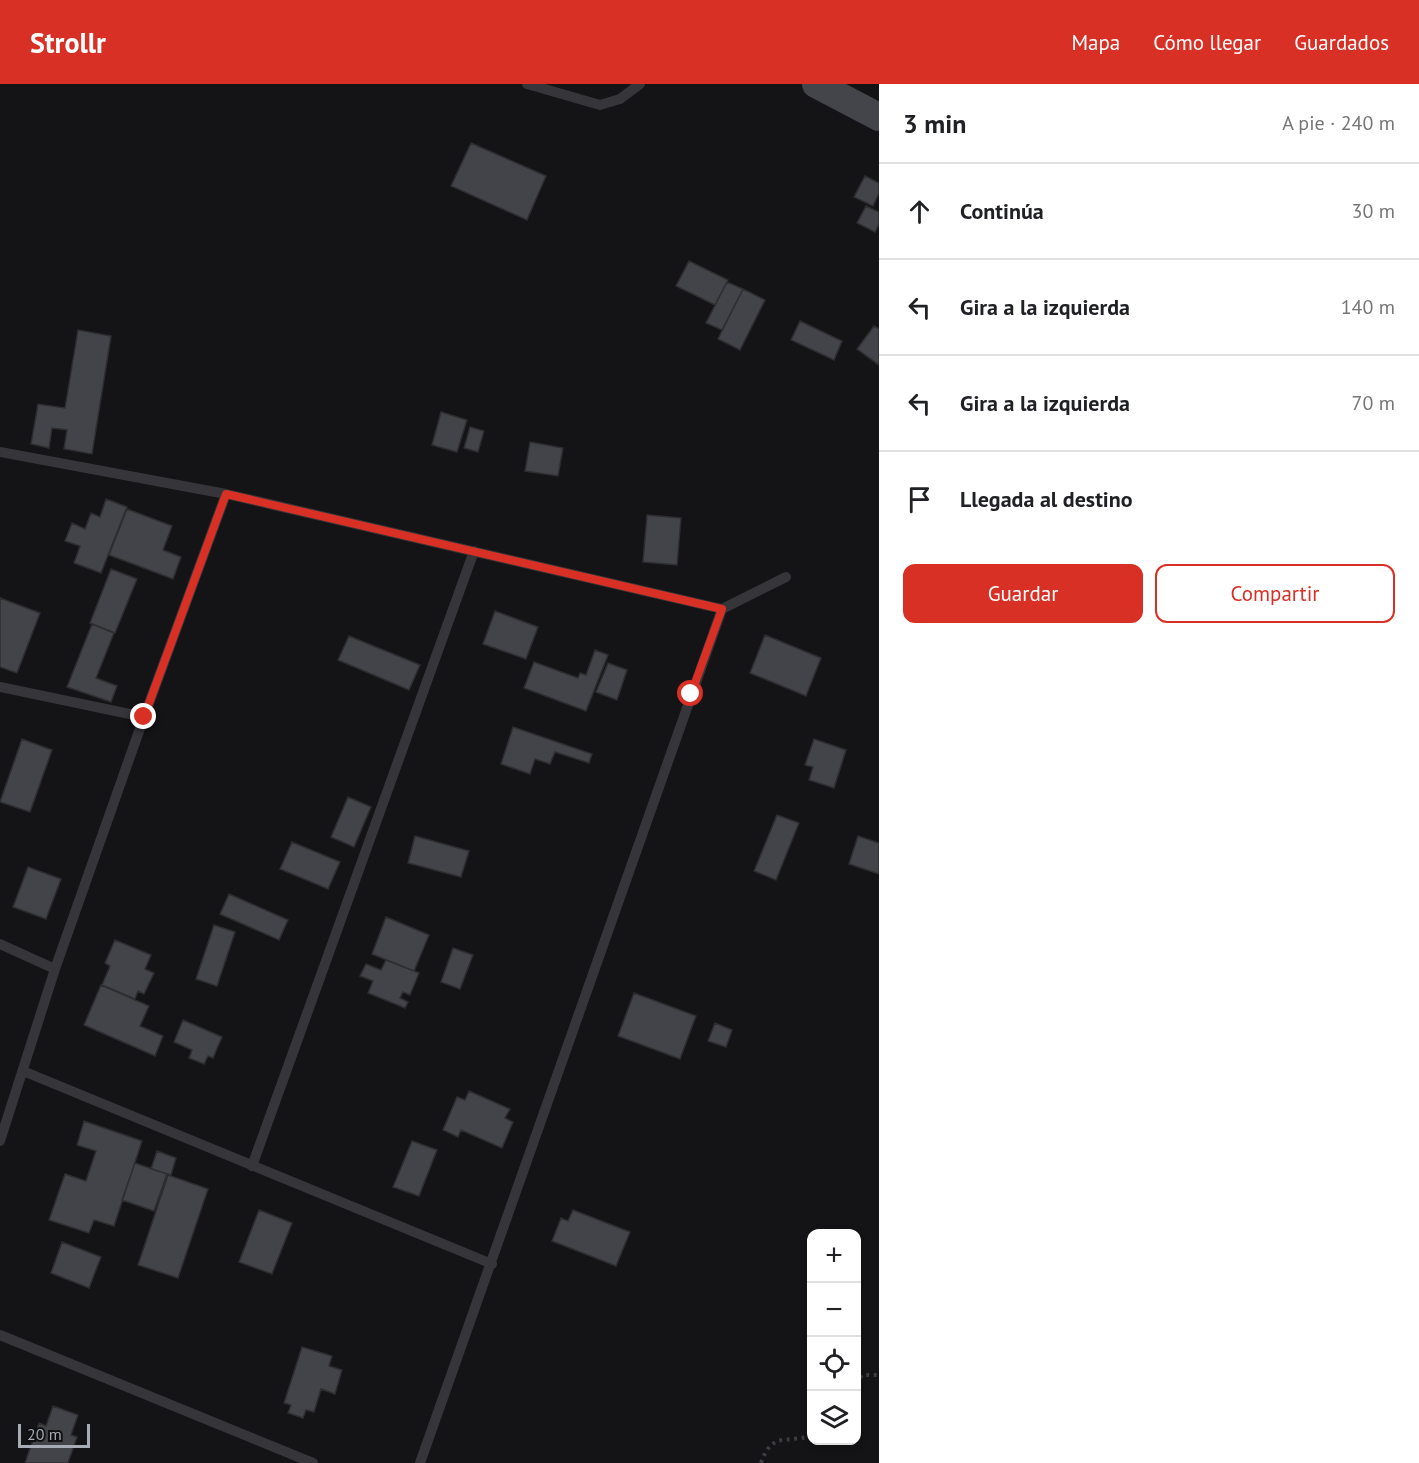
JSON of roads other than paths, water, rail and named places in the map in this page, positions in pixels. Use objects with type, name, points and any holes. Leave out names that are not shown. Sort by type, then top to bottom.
[{"type":"main road","points":[[826,86],[879,117]]},
{"type":"lane","points":[[527,84],[600,105],[620,99],[640,84]]},
{"type":"lane","points":[[0,452],[226,494],[722,609],[786,577]]},
{"type":"lane","points":[[0,1141],[55,969],[226,494]]},
{"type":"lane","points":[[252,1166],[474,551]]},
{"type":"lane","points":[[420,1463],[722,609]]},
{"type":"lane","points":[[0,687],[144,717]]},
{"type":"lane","points":[[0,944],[55,969]]},
{"type":"lane","points":[[23,1071],[492,1264]]},
{"type":"lane","points":[[0,1335],[313,1463]]}]
